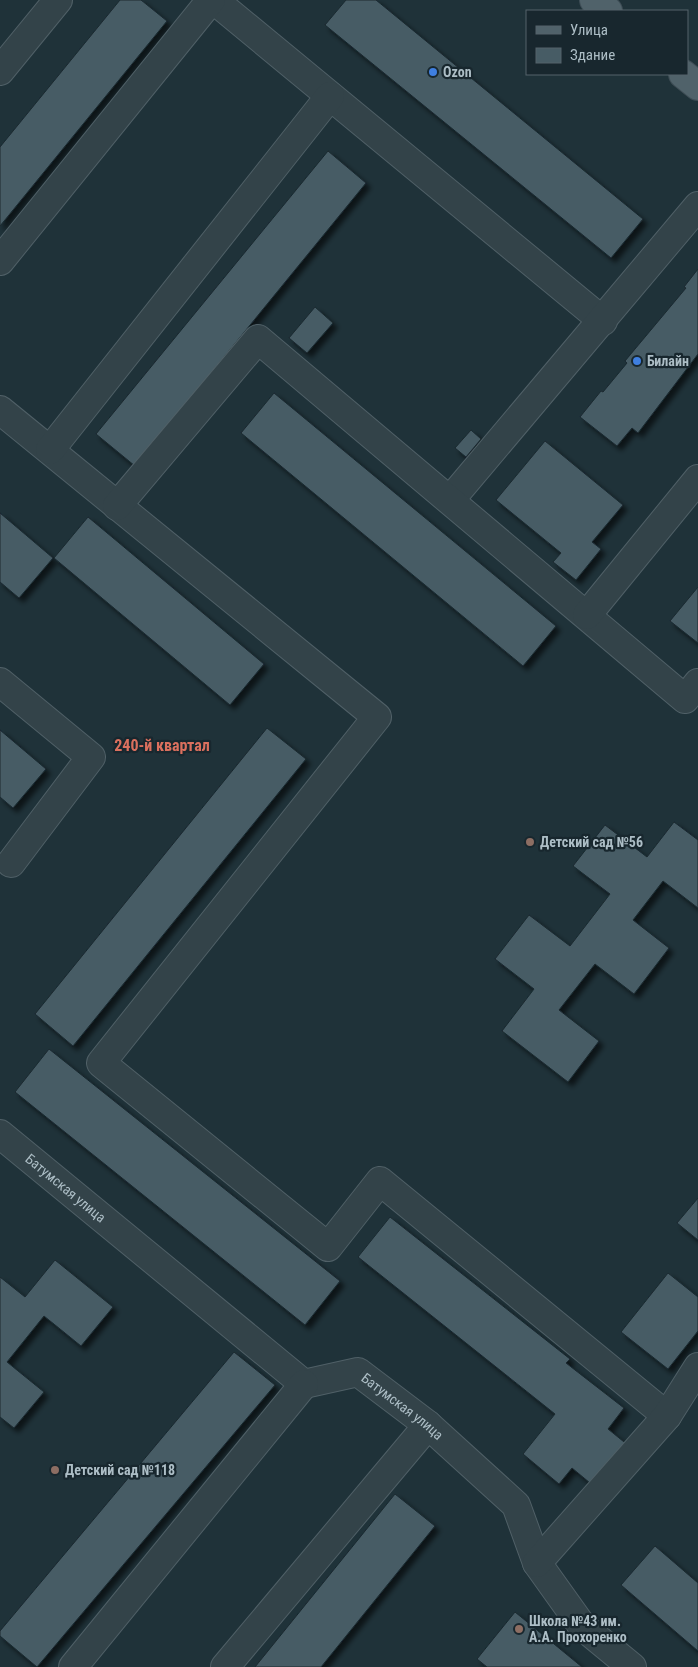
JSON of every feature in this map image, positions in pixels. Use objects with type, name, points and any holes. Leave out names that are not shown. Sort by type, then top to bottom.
[{"type":"main road","points":[[594,0],[607,10]]},
{"type":"main road","points":[[684,75],[698,86]]},
{"type":"street","points":[[0,71],[58,0]]},
{"type":"street","points":[[0,261],[212,0],[602,321]]},
{"type":"street","points":[[50,450],[330,96]]},
{"type":"street","points":[[451,499],[698,206]]},
{"type":"street","points":[[117,506],[258,339],[451,499],[685,699],[698,683]]},
{"type":"street","points":[[0,410],[377,717],[101,1062],[328,1246],[380,1181],[667,1416]]},
{"type":"street","points":[[587,615],[698,479]]},
{"type":"street","points":[[0,682],[90,757],[4,864]]},
{"type":"street","name":"Батумская улица","points":[[0,1134],[304,1384],[358,1372],[428,1425],[516,1505],[536,1563],[582,1626],[632,1667]]},
{"type":"street","points":[[536,1563],[667,1416],[698,1367]]},
{"type":"street","points":[[72,1667],[304,1384]]},
{"type":"street","points":[[225,1667],[428,1425]]},
{"type":"building","points":[[120,0],[141,0],[167,21],[0,226],[0,147]]},
{"type":"building","points":[[346,0],[376,0],[643,219],[611,258],[325,25]]},
{"type":"building","points":[[328,151],[366,183],[135,466],[96,434]]},
{"type":"building","points":[[698,269],[698,354],[638,433],[632,428],[617,446],[580,417],[627,363],[625,361],[686,288],[684,287]]},
{"type":"building","points":[[315,307],[333,323],[307,353],[289,338]]},
{"type":"building","points":[[274,393],[556,626],[523,666],[241,433]]},
{"type":"building","points":[[471,430],[481,439],[466,457],[455,448]]},
{"type":"building","points":[[545,441],[623,505],[592,542],[601,549],[576,580],[553,562],[561,553],[496,500]]},
{"type":"building","points":[[0,513],[53,558],[19,598],[0,582]]},
{"type":"building","points":[[88,517],[264,664],[230,705],[54,558]]},
{"type":"building","points":[[698,587],[698,643],[670,621]]},
{"type":"building","points":[[267,728],[306,759],[73,1046],[35,1014]]},
{"type":"building","points":[[0,730],[46,769],[13,808],[0,797]]},
{"type":"building","points":[[674,822],[698,840],[698,908],[663,881],[633,920],[669,948],[634,994],[595,964],[559,1010],[599,1041],[568,1082],[502,1031],[534,989],[495,959],[529,915],[570,946],[610,894],[573,866],[605,825],[647,857]]},
{"type":"building","points":[[49,1049],[340,1281],[305,1325],[15,1092]]},
{"type":"building","points":[[698,1198],[698,1240],[677,1223]]},
{"type":"building","points":[[390,1217],[570,1359],[566,1363],[624,1408],[608,1429],[629,1446],[596,1488],[572,1468],[559,1484],[523,1454],[555,1414],[358,1257]]},
{"type":"building","points":[[55,1260],[113,1307],[81,1346],[44,1316],[7,1362],[44,1392],[14,1428],[0,1417],[0,1277],[25,1297]]},
{"type":"building","points":[[668,1273],[698,1297],[698,1331],[668,1369],[621,1332]]},
{"type":"building","points":[[234,1352],[275,1385],[37,1667],[0,1636],[0,1631]]},
{"type":"building","points":[[395,1494],[435,1526],[321,1667],[255,1667]]},
{"type":"building","points":[[655,1546],[698,1583],[698,1651],[621,1585]]},
{"type":"building","points":[[515,1612],[582,1667],[487,1667],[477,1659]]},
{"type":"place","name":"Ozon","points":[[433,72]]},
{"type":"place","name":"Билайн","points":[[637,361]]},
{"type":"place","name":"Детский сад №56","points":[[530,842]]},
{"type":"place","name":"Детский сад №118","points":[[55,1470]]},
{"type":"place","name":"Школа №43 им. А.А. Прохоренко","points":[[519,1629]]},
{"type":"district","name":"240-й квартал","points":[[162,745]]}]
